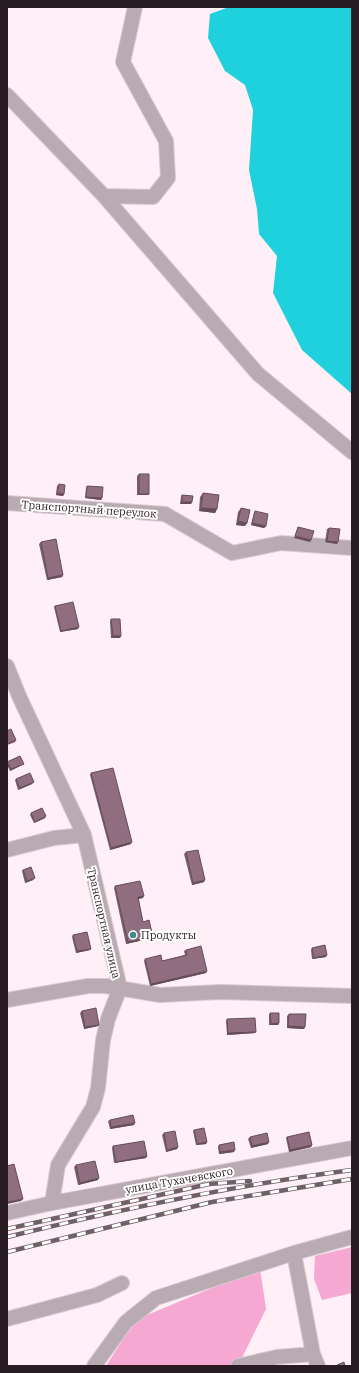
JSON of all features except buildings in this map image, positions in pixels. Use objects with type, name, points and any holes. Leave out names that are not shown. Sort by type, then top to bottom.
[{"type":"street","points":[[104,196],[153,197],[168,178],[166,141],[123,62],[134,7]]},
{"type":"street","points":[[7,95],[104,196],[258,374],[352,452]]},
{"type":"street","name":"Транспортный переулок","points":[[7,503],[165,514],[232,553],[282,543],[352,548]]},
{"type":"street","name":"Транспортная улица","points":[[7,666],[19,696],[84,835],[120,988],[160,995],[220,992],[352,996]]},
{"type":"street","points":[[7,850],[54,838],[84,835]]},
{"type":"street","points":[[7,1000],[88,986],[120,988],[108,1019],[103,1040],[98,1088],[93,1106],[58,1165],[52,1203]]},
{"type":"street","name":"улица Тухачевского","points":[[7,1213],[52,1203],[352,1148]]},
{"type":"street","points":[[94,1366],[126,1322],[156,1298],[294,1253],[352,1237]]},
{"type":"street","points":[[238,1366],[277,1357],[316,1360],[294,1253]]},
{"type":"street","points":[[7,1319],[97,1295],[122,1283]]},
{"type":"shaded area","points":[[352,1247],[352,1293],[322,1300],[314,1279],[315,1256]]},
{"type":"shaded area","points":[[260,1268],[266,1309],[238,1366],[106,1366],[135,1320]]},
{"type":"water","points":[[229,7],[352,7],[352,394],[302,350],[273,293],[277,256],[259,234],[257,209],[249,170],[253,110],[245,85],[225,71],[208,38],[210,14]]},
{"type":"railway","points":[[7,1237],[222,1190],[352,1170]]},
{"type":"railway","points":[[7,1252],[212,1202],[352,1179]]},
{"type":"railway","points":[[7,1229],[209,1184],[250,1181]]},
{"type":"place","name":"Продукты","points":[[133,935]]}]
